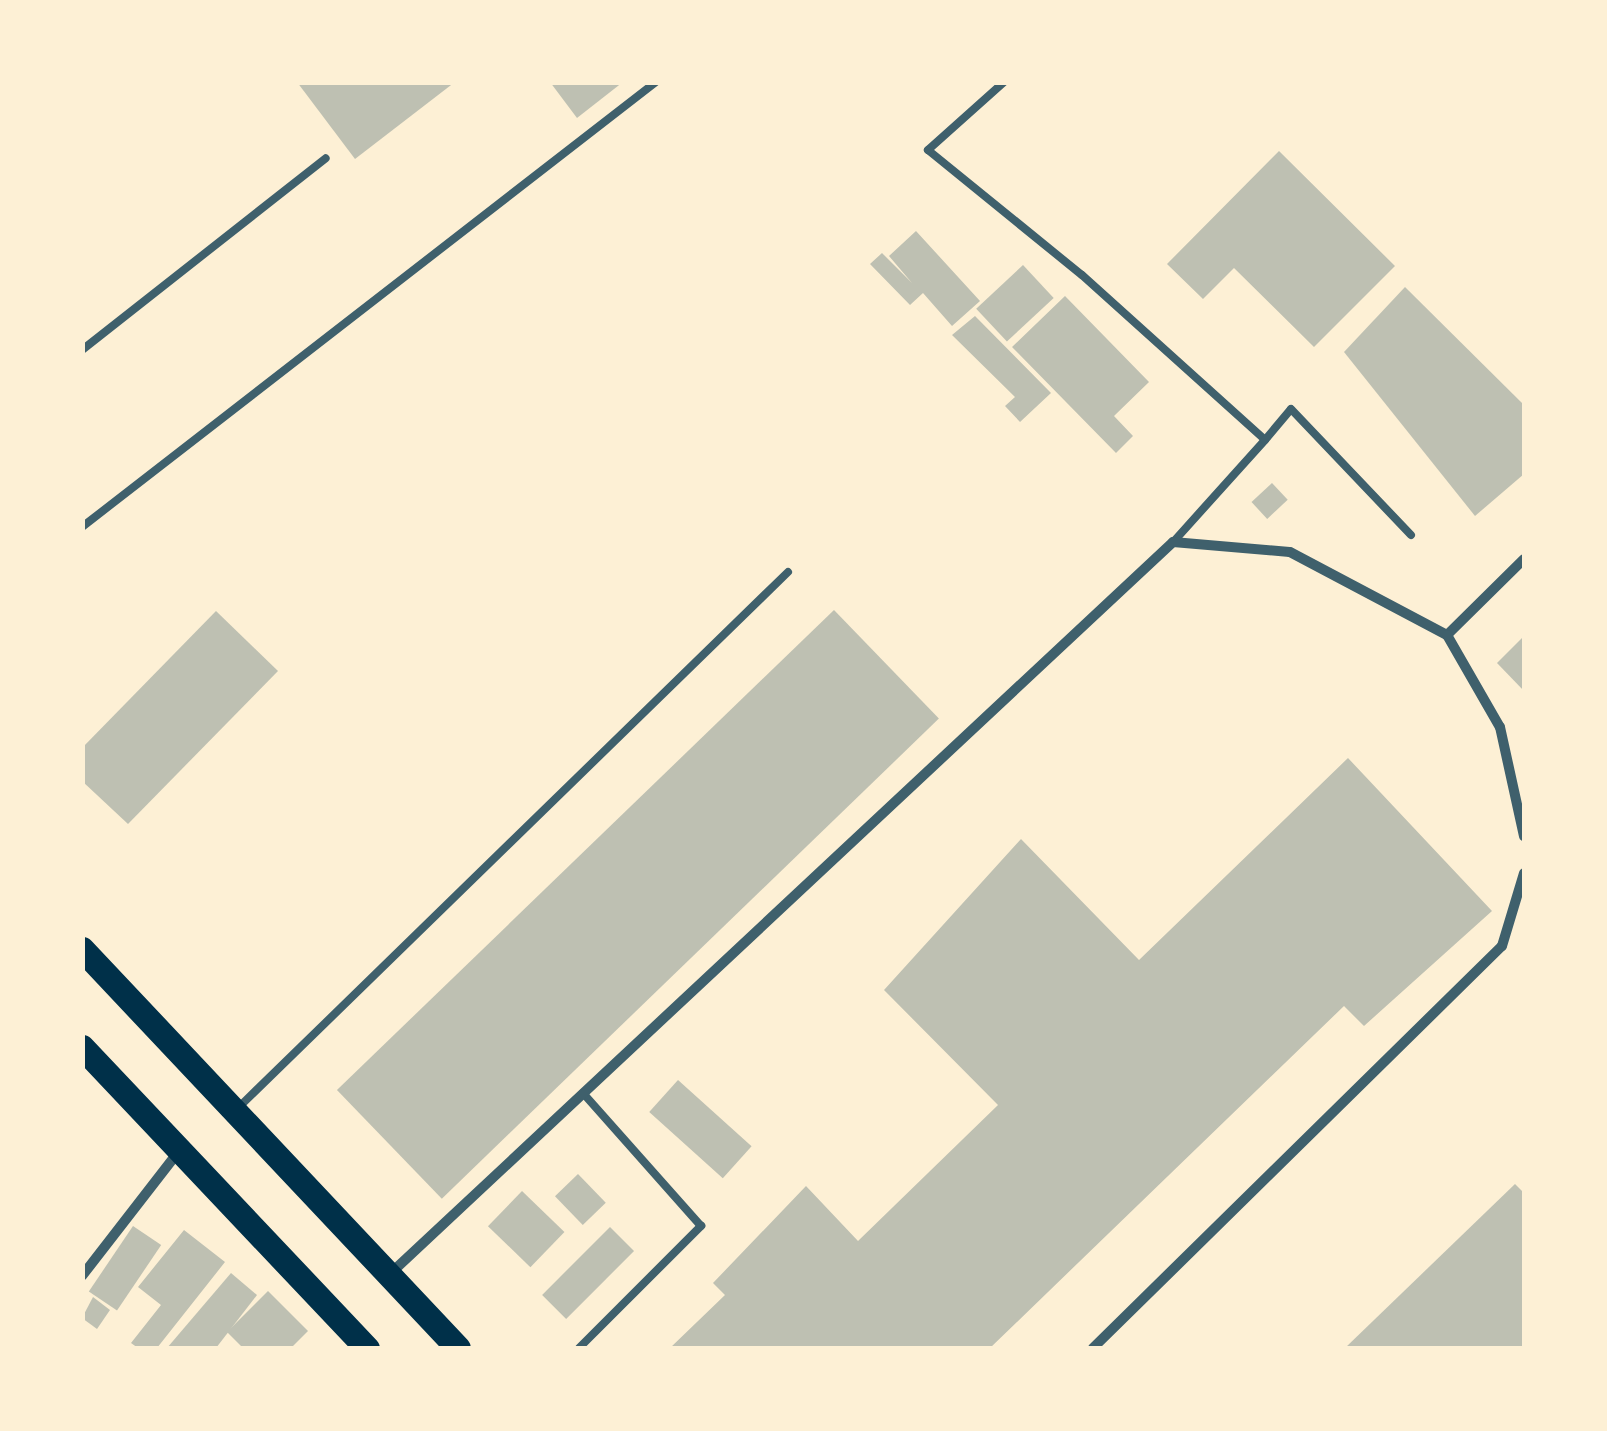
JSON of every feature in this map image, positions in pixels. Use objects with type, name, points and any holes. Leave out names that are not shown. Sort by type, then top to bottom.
[{"type":"main road","points":[[82,949],[458,1348]]},
{"type":"main road","points":[[82,1047],[367,1348]]},
{"type":"street","points":[[389,1275],[1172,542],[1290,552],[1448,635],[1500,727],[1524,836]]},
{"type":"street","points":[[1448,635],[1524,560]]},
{"type":"street","points":[[1093,1348],[1502,946],[1524,872]]},
{"type":"street","points":[[82,1276],[180,1150]]},
{"type":"lane","points":[[82,527],[656,82]]},
{"type":"lane","points":[[1004,82],[928,150],[1069,264],[1265,440]]},
{"type":"lane","points":[[82,350],[326,158]]},
{"type":"lane","points":[[1172,542],[1291,410],[1411,535]]},
{"type":"lane","points":[[235,1112],[788,572]]},
{"type":"lane","points":[[579,1348],[701,1226],[583,1094]]},
{"type":"building","points":[[297,82],[455,82],[355,159]]},
{"type":"building","points":[[550,82],[623,82],[577,118]]},
{"type":"building","points":[[1279,151],[1395,266],[1314,347],[1234,268],[1203,299],[1167,264]]},
{"type":"building","points":[[916,231],[980,301],[952,326],[923,293],[910,305],[870,264],[882,253],[912,283],[889,256]]},
{"type":"building","points":[[1023,265],[1054,298],[1007,342],[976,309]]},
{"type":"building","points":[[1405,287],[1524,405],[1524,474],[1475,516],[1344,352]]},
{"type":"building","points":[[1065,296],[1149,382],[1114,416],[1133,436],[1116,453],[1012,347]]},
{"type":"building","points":[[975,316],[1051,393],[1020,422],[1005,406],[1015,397],[952,335]]},
{"type":"building","points":[[1272,483],[1288,500],[1267,519],[1252,502]]},
{"type":"building","points":[[834,610],[939,719],[442,1199],[337,1090]]},
{"type":"building","points":[[216,611],[278,671],[128,824],[82,781],[82,748]]},
{"type":"building","points":[[1524,636],[1524,691],[1497,663]]},
{"type":"building","points":[[1348,758],[1492,911],[1364,1026],[1344,1006],[990,1348],[670,1348],[725,1295],[713,1283],[806,1186],[858,1241],[998,1105],[884,990],[1021,839],[1139,960]]},
{"type":"building","points":[[678,1080],[752,1146],[723,1178],[649,1112]]},
{"type":"building","points":[[578,1174],[606,1203],[583,1225],[555,1196]]},
{"type":"building","points":[[1515,1184],[1524,1193],[1524,1348],[1345,1348]]},
{"type":"building","points":[[522,1191],[564,1232],[530,1267],[488,1226]]},
{"type":"building","points":[[133,1226],[161,1245],[117,1311],[89,1291]]},
{"type":"building","points":[[610,1227],[634,1251],[566,1319],[542,1295]]},
{"type":"building","points":[[184,1230],[225,1262],[157,1348],[138,1348],[131,1343],[161,1305],[138,1287]]},
{"type":"building","points":[[231,1273],[257,1295],[216,1348],[167,1348]]},
{"type":"building","points":[[268,1291],[308,1331],[291,1348],[243,1348],[227,1332]]},
{"type":"building","points":[[93,1297],[110,1310],[97,1329],[82,1318]]}]
